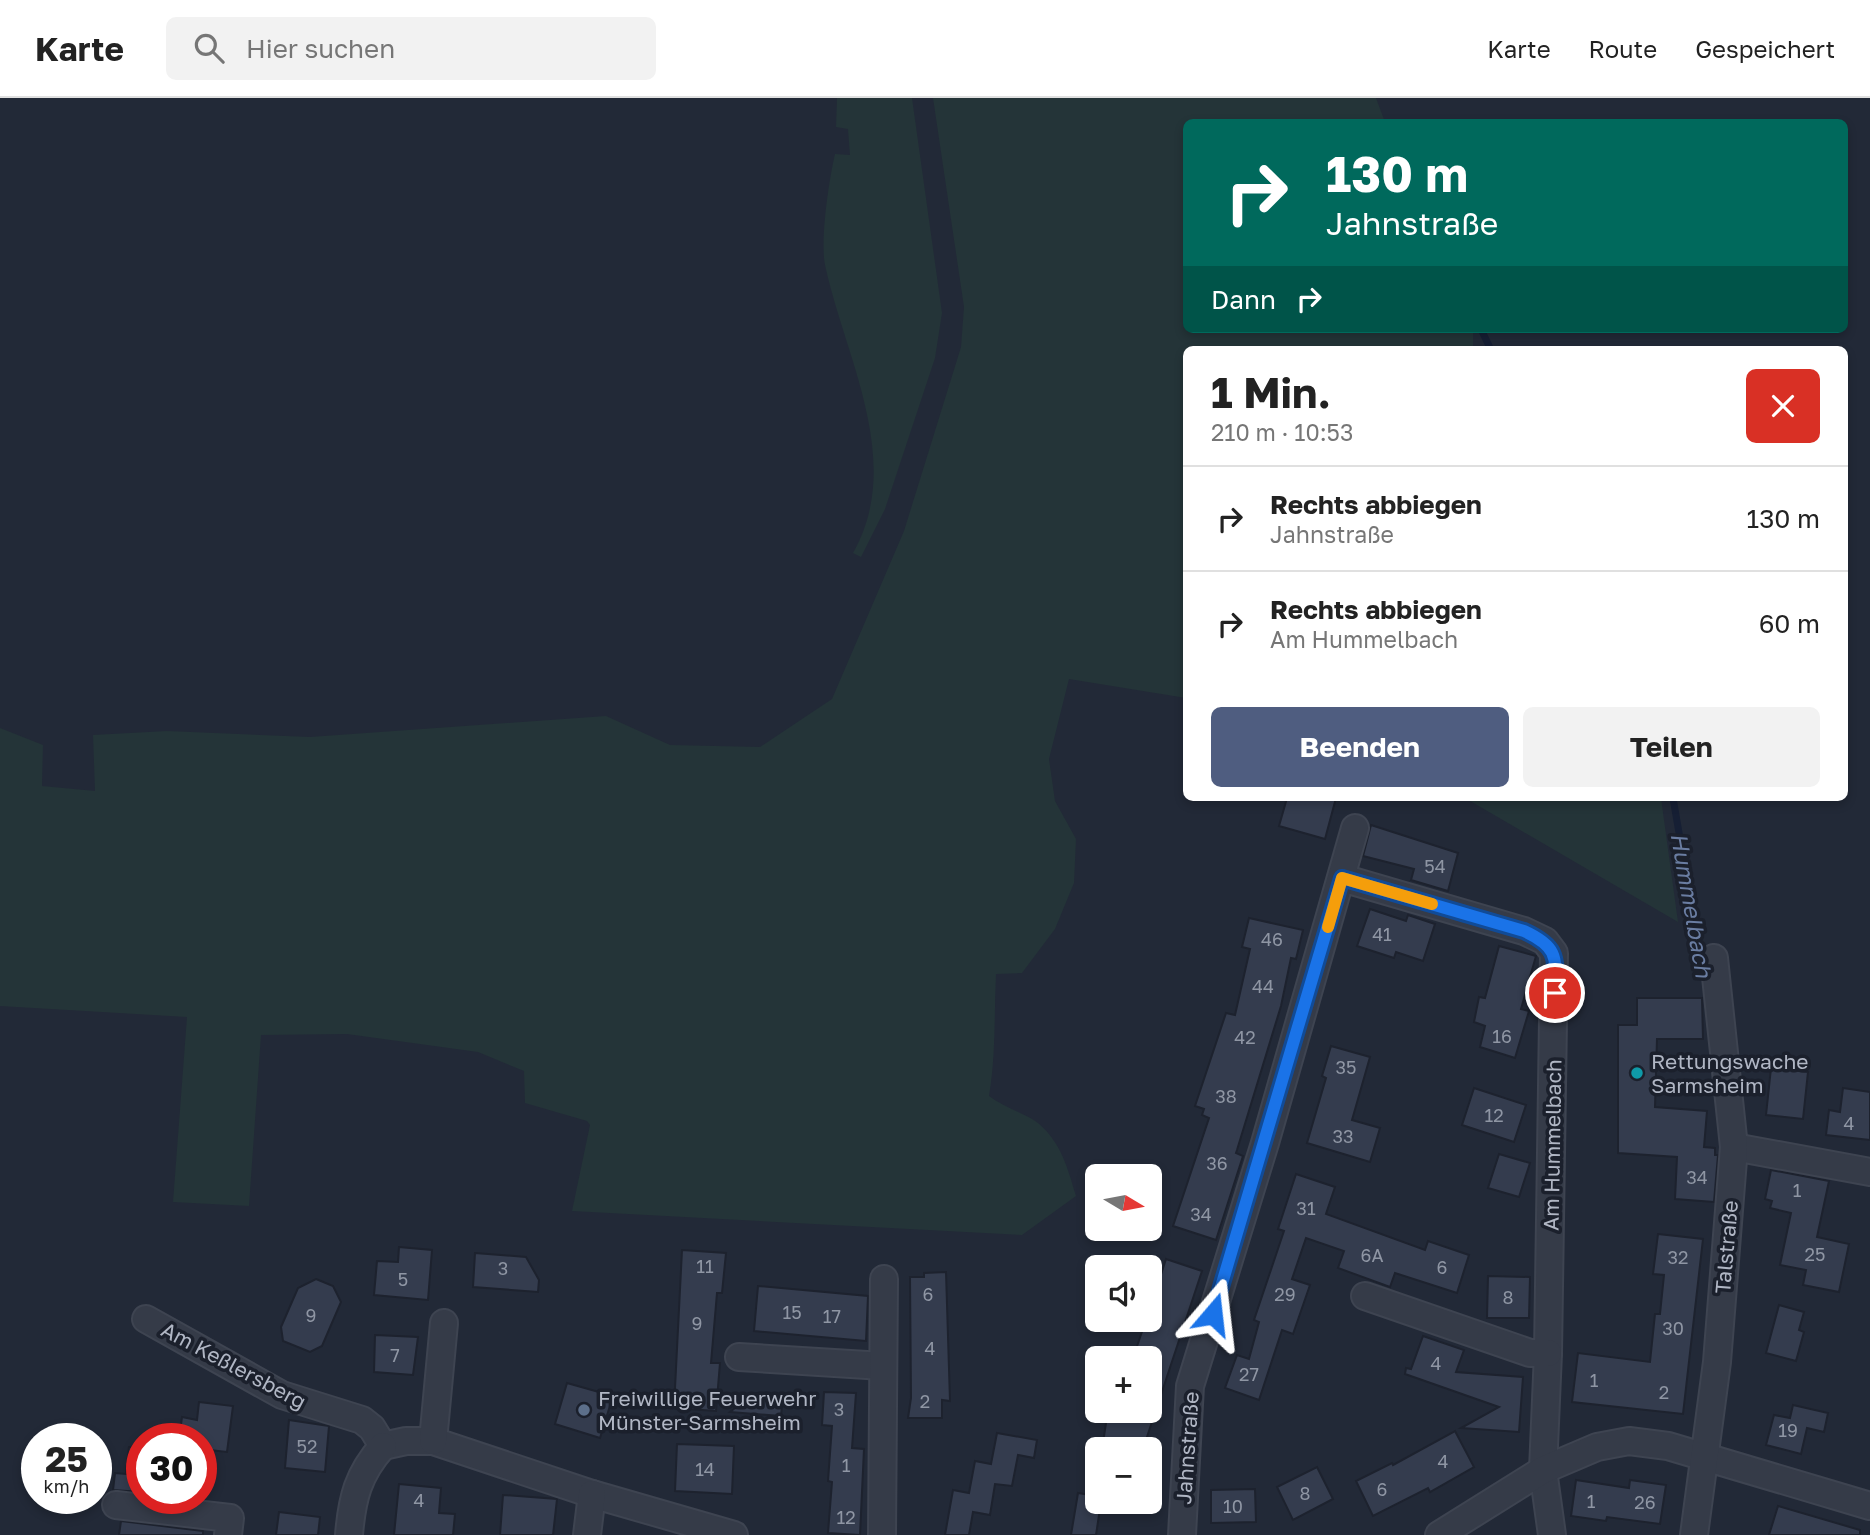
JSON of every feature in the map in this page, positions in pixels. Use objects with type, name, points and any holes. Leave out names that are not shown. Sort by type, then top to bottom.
[{"type":"street","name":"Jahnstraße","points":[[1182,1535],[1190,1387],[1265,1143],[1355,828]]},
{"type":"street","name":"Am Hummelbach","points":[[1342,878],[1524,931],[1545,940],[1554,953],[1556,967],[1548,1353],[1543,1470],[1552,1535]]},
{"type":"street","name":"Talstraße","points":[[1694,1535],[1706,1458],[1734,1147],[1714,958]]},
{"type":"street","points":[[1734,1147],[1870,1172]]},
{"type":"street","points":[[883,1535],[884,1279]]},
{"type":"street","points":[[1365,1296],[1530,1353],[1548,1353]]},
{"type":"street","name":"Am Keßlersberg","points":[[146,1319],[282,1395],[362,1420],[372,1428],[383,1446]]},
{"type":"street","points":[[433,1441],[444,1323]]},
{"type":"street","points":[[739,1357],[883,1366]]},
{"type":"street","points":[[349,1535],[352,1501],[358,1480],[383,1446],[406,1441],[433,1441],[592,1494],[733,1535]]},
{"type":"street","points":[[1439,1535],[1543,1470],[1597,1447],[1629,1441],[1656,1443],[1870,1506]]},
{"type":"street","points":[[587,1535],[592,1494]]},
{"type":"street","points":[[116,1506],[230,1518],[228,1535]]},
{"type":"shaded area","points":[[837,98],[912,98],[942,313],[935,358],[885,509],[861,557],[853,553],[868,518],[873,482],[872,446],[866,409],[834,300],[824,254],[826,209],[835,154],[850,155],[848,129],[836,127]]},
{"type":"shaded area","points":[[933,98],[1376,98],[1384,119],[1183,119],[1183,333],[1473,333],[1473,346],[1183,346],[1183,698],[1069,679],[1049,759],[1055,801],[1076,839],[1074,883],[1055,929],[1022,973],[996,974],[994,1050],[989,1096],[1046,1130],[1063,1156],[1076,1196],[1022,1235],[572,1211],[590,1125],[587,1121],[525,1103],[524,1071],[478,1052],[347,1034],[261,1035],[249,1206],[173,1202],[187,1017],[0,1006],[0,728],[43,745],[42,786],[95,791],[93,735],[167,731],[310,737],[606,716],[670,745],[760,747],[832,699],[904,531],[961,347],[964,307]]},
{"type":"shaded area","points":[[1470,801],[1661,801],[1678,922]]},
{"type":"building","points":[[1286,801],[1335,801],[1325,839],[1279,826]]},
{"type":"building","points":[[1371,825],[1458,853],[1448,891],[1411,880],[1414,869],[1363,856]]},
{"type":"building","points":[[1370,909],[1406,921],[1408,915],[1435,924],[1423,961],[1396,952],[1394,958],[1357,946]]},
{"type":"building","points":[[1249,918],[1303,930],[1296,959],[1291,958],[1281,1006],[1236,1153],[1243,1156],[1216,1240],[1173,1226],[1209,1118],[1202,1115],[1204,1109],[1195,1106],[1226,1013],[1235,1015],[1250,949],[1242,947]]},
{"type":"building","points":[[1499,946],[1536,956],[1521,1009],[1529,1011],[1515,1058],[1480,1047],[1485,1026],[1474,1022],[1479,997],[1485,998]]},
{"type":"building","points":[[1637,998],[1702,998],[1703,1039],[1657,1039],[1655,1107],[1707,1111],[1704,1147],[1715,1148],[1715,1155],[1718,1155],[1714,1202],[1675,1199],[1677,1157],[1618,1153],[1618,1025],[1637,1025]]},
{"type":"building","points":[[1331,1046],[1370,1057],[1352,1120],[1380,1128],[1370,1162],[1307,1143],[1326,1078],[1322,1076]]},
{"type":"building","points":[[1771,1068],[1808,1072],[1803,1119],[1766,1115]]},
{"type":"building","points":[[1474,1088],[1526,1105],[1514,1142],[1462,1125]]},
{"type":"building","points":[[1843,1088],[1870,1092],[1870,1140],[1826,1135],[1829,1110],[1840,1112]]},
{"type":"building","points":[[1499,1154],[1530,1163],[1519,1197],[1488,1188]]},
{"type":"building","points":[[1771,1170],[1829,1181],[1817,1237],[1849,1244],[1839,1292],[1803,1285],[1806,1270],[1780,1265],[1791,1213],[1770,1208],[1772,1201],[1765,1199]]},
{"type":"building","points":[[1296,1174],[1335,1187],[1326,1214],[1425,1250],[1428,1241],[1469,1255],[1457,1293],[1395,1273],[1390,1287],[1338,1268],[1344,1251],[1306,1238],[1292,1279],[1310,1285],[1293,1334],[1282,1330],[1259,1400],[1225,1388],[1237,1355],[1249,1359],[1259,1322],[1254,1320],[1284,1231],[1278,1229]]},
{"type":"building","points":[[1658,1234],[1703,1239],[1683,1414],[1572,1402],[1578,1353],[1650,1362],[1655,1314],[1660,1314],[1664,1275],[1653,1274]]},
{"type":"building","points":[[399,1247],[432,1250],[428,1300],[374,1295],[377,1261],[398,1262]]},
{"type":"building","points":[[682,1250],[726,1253],[722,1293],[717,1293],[711,1363],[720,1363],[716,1411],[674,1408]]},
{"type":"building","points":[[475,1253],[526,1257],[539,1280],[538,1292],[473,1287]]},
{"type":"building","points":[[1166,1259],[1202,1271],[1162,1392],[1162,1346],[1137,1346],[1142,1332],[1162,1332],[1162,1271]]},
{"type":"building","points":[[946,1272],[950,1401],[942,1400],[942,1418],[908,1418],[911,1398],[910,1277]]},
{"type":"building","points":[[1488,1276],[1530,1277],[1529,1318],[1487,1318]]},
{"type":"building","points":[[316,1279],[333,1286],[341,1302],[322,1346],[310,1352],[283,1341],[281,1327],[298,1288]]},
{"type":"building","points":[[758,1286],[868,1296],[866,1341],[754,1331]]},
{"type":"building","points":[[1779,1305],[1804,1312],[1799,1330],[1804,1332],[1796,1361],[1766,1353]]},
{"type":"building","points":[[375,1335],[418,1337],[413,1375],[374,1372]]},
{"type":"building","points":[[1423,1336],[1464,1350],[1456,1372],[1523,1377],[1519,1432],[1461,1428],[1499,1407],[1405,1374],[1406,1368],[1411,1369]]},
{"type":"building","name":"Freiwillige Feuerwehr Münster-Sarmsheim","points":[[567,1383],[613,1396],[600,1438],[555,1424]]},
{"type":"building","points":[[824,1392],[856,1393],[852,1448],[864,1449],[860,1535],[828,1533],[832,1426],[822,1425]]},
{"type":"building","points":[[754,1393],[783,1396],[781,1416],[730,1412]]},
{"type":"building","points":[[199,1402],[233,1406],[227,1452],[217,1451],[217,1423],[181,1423],[182,1417],[197,1420]]},
{"type":"building","points":[[1793,1405],[1828,1413],[1824,1432],[1807,1428],[1801,1454],[1766,1445],[1774,1415],[1790,1418]]},
{"type":"building","points":[[289,1420],[329,1426],[325,1472],[285,1468]]},
{"type":"building","points":[[1106,1423],[1152,1423],[1147,1437],[1104,1437]]},
{"type":"building","points":[[1455,1431],[1474,1467],[1430,1492],[1428,1488],[1373,1516],[1356,1481],[1392,1463],[1393,1465]]},
{"type":"building","points":[[997,1433],[1037,1440],[1034,1458],[1018,1455],[1012,1486],[995,1484],[990,1515],[973,1512],[969,1535],[945,1535],[953,1490],[969,1493],[975,1461],[991,1464]]},
{"type":"building","points":[[677,1444],[734,1446],[732,1494],[675,1491]]},
{"type":"building","points":[[1317,1467],[1333,1499],[1293,1520],[1277,1487]]},
{"type":"building","points":[[115,1473],[126,1474],[126,1491],[113,1490]]},
{"type":"building","points":[[1576,1480],[1629,1488],[1630,1480],[1666,1485],[1660,1524],[1607,1517],[1606,1521],[1571,1516]]},
{"type":"building","points":[[399,1484],[441,1488],[439,1513],[455,1514],[453,1535],[394,1535]]},
{"type":"building","points":[[1255,1489],[1256,1522],[1211,1523],[1211,1490]]},
{"type":"building","points":[[1078,1493],[1085,1494],[1085,1514],[1099,1514],[1096,1535],[1071,1535]]},
{"type":"building","points":[[503,1495],[557,1499],[553,1535],[500,1535]]},
{"type":"building","points":[[1778,1506],[1860,1530],[1860,1535],[1769,1535]]},
{"type":"building","points":[[279,1512],[320,1517],[318,1535],[276,1535]]},
{"type":"building","points":[[121,1521],[203,1531],[203,1535],[119,1535]]},
{"type":"waterway","name":"Hummelbach","points":[[1483,333],[1489,346]]},
{"type":"waterway","name":"Hummelbach","points":[[1674,801],[1702,966]]},
{"type":"slow traffic","points":[[1328,927],[1342,878],[1432,904]]},
{"type":"place","name":"Rettungswache Sarmsheim","points":[[1637,1073]]},
{"type":"place","name":"Freiwillige Feuerwehr Münster-Sarmsheim","points":[[584,1410]]},
{"type":"route","points":[[1213,1314],[1342,878],[1524,931],[1545,940],[1554,953],[1555,993]]}]
